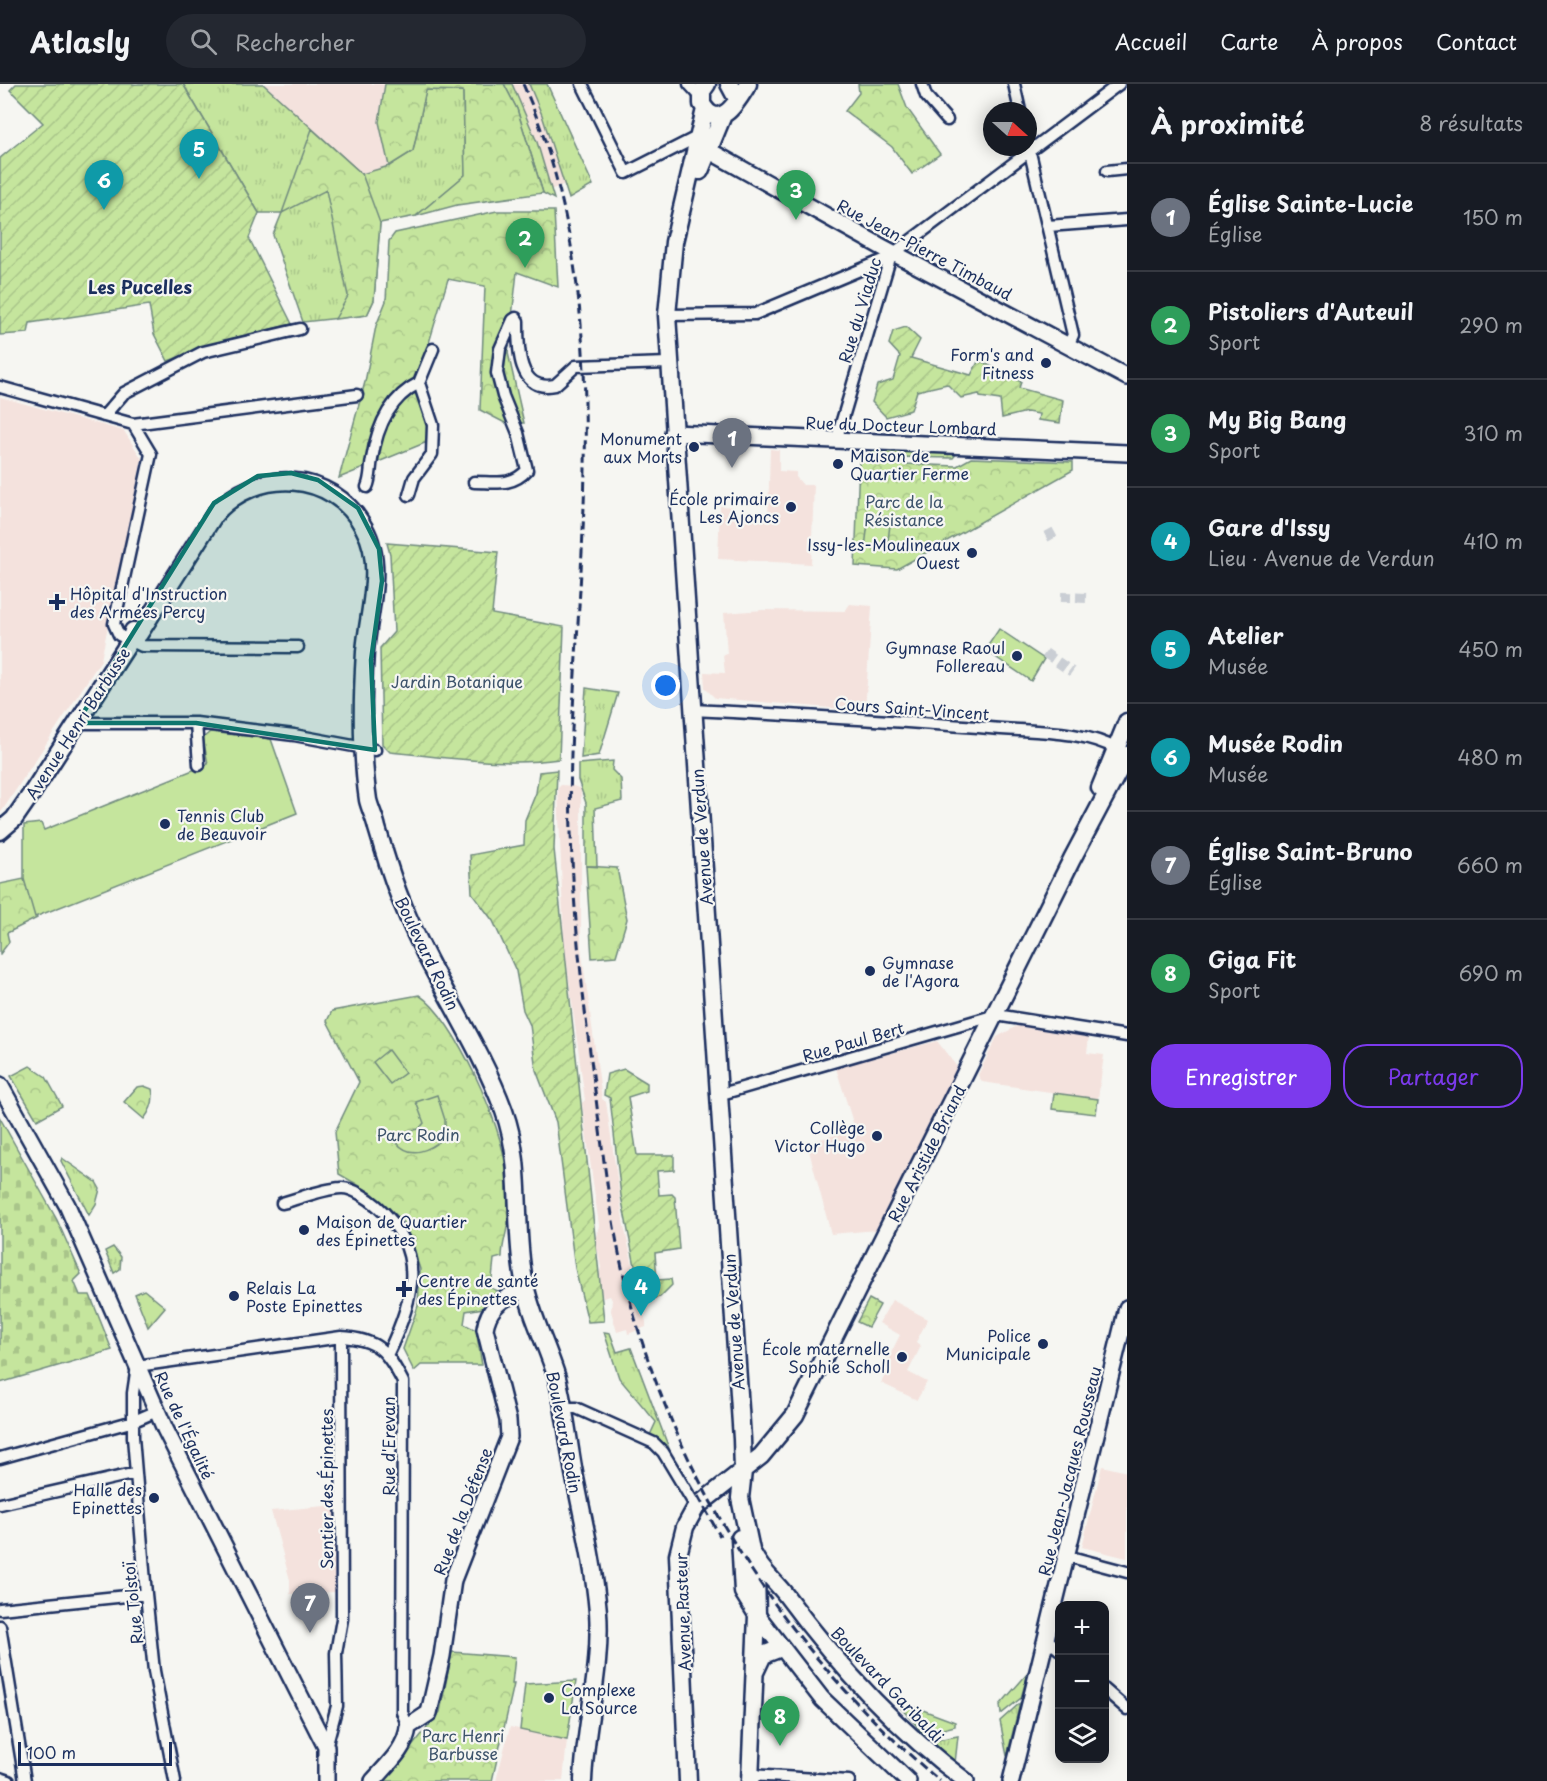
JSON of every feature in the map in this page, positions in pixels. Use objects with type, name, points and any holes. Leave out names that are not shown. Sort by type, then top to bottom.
[{"type":"main road","name":"Avenue de Verdun","points":[[704,143],[723,115],[730,111],[736,87]]},
{"type":"main road","points":[[705,97],[717,116],[723,115]]},
{"type":"main road","name":"Avenue de Verdun","points":[[705,97],[704,143],[674,242],[667,315],[743,1471],[740,1498],[742,1518],[756,1574],[757,1616],[750,1778]]},
{"type":"main road","name":"Rue Jean-Pierre Timbaud","points":[[704,143],[892,252],[1127,377]]},
{"type":"main road","name":"Rue du Docteur Lombard","points":[[674,433],[1127,453]]},
{"type":"main road","name":"Avenue Henri Barbusse","points":[[0,831],[14,819],[77,723],[130,641],[135,624],[201,522],[229,490],[250,479],[279,473],[303,475],[331,489]]},
{"type":"main road","name":"Boulevard Rodin","points":[[331,489],[365,529],[374,565],[365,655],[369,749],[368,802],[404,908],[494,1087],[508,1123],[515,1154],[519,1251],[526,1291],[554,1367],[563,1407],[598,1613],[599,1649],[583,1781]]},
{"type":"main road","name":"Rue Aristide Briand","points":[[743,1471],[761,1455],[795,1415],[1091,824],[1124,753],[1127,722]]},
{"type":"main road","name":"Rue de l'Égalité","points":[[0,1085],[67,1205],[157,1411],[248,1596],[326,1747],[326,1781]]},
{"type":"main road","name":"Rue de la Défense","points":[[373,1781],[399,1751],[407,1736],[408,1727],[429,1713],[442,1656],[453,1580],[509,1437],[508,1420],[485,1329],[486,1322],[497,1304],[507,1295],[526,1291]]},
{"type":"main road","name":"Rue Jean-Jacques Rousseau","points":[[1011,1781],[1127,1308]]},
{"type":"main road","points":[[736,1525],[732,1500],[743,1471]]},
{"type":"main road","name":"Avenue Pasteur","points":[[688,1781],[678,1555],[685,1527],[696,1507],[743,1471]]},
{"type":"main road","points":[[722,1488],[741,1541],[743,1592],[757,1616],[822,1699],[906,1780]]},
{"type":"main road","name":"Boulevard Garibaldi","points":[[750,1547],[759,1566],[778,1584],[822,1644],[864,1690],[938,1760],[966,1781]]},
{"type":"main road","points":[[753,1675],[763,1655],[781,1648]]},
{"type":"street","points":[[582,84],[626,173],[704,143]]},
{"type":"street","points":[[689,84],[705,97]]},
{"type":"street","points":[[922,84],[926,96],[947,120]]},
{"type":"street","points":[[1014,84],[1018,102]]},
{"type":"street","name":"Rue du Viaduc","points":[[1037,140],[1119,84]]},
{"type":"street","name":"Rue du Viaduc","points":[[836,441],[892,252],[1016,156]]},
{"type":"street","points":[[1031,156],[1073,335],[1068,345]]},
{"type":"street","points":[[1107,171],[1127,169]]},
{"type":"street","points":[[1048,226],[1127,220]]},
{"type":"street","points":[[667,315],[755,314],[875,264],[892,252]]},
{"type":"street","points":[[474,482],[508,483],[517,480],[527,470],[518,433],[497,373],[500,349],[516,318],[518,321],[518,356],[521,364],[530,377],[542,386],[555,385],[576,366],[669,363]]},
{"type":"street","points":[[104,416],[124,393],[203,352],[300,329]]},
{"type":"street","points":[[367,487],[377,435],[386,414],[394,401],[419,383],[433,349]]},
{"type":"street","points":[[409,495],[414,478],[432,454],[433,425],[419,383]]},
{"type":"street","points":[[0,387],[133,424],[357,395]]},
{"type":"street","points":[[133,424],[151,454],[114,624],[119,635],[142,646],[298,647]]},
{"type":"street","name":"Cours Saint-Vincent","points":[[692,710],[928,723],[1068,735],[1124,753]]},
{"type":"street","points":[[77,723],[196,723],[294,735],[369,749]]},
{"type":"street","points":[[196,723],[199,765]]},
{"type":"street","points":[[996,1015],[1127,1036]]},
{"type":"street","name":"Rue Paul Bert","points":[[718,1095],[996,1015]]},
{"type":"street","points":[[137,1366],[341,1337],[363,1338],[387,1353],[402,1323],[412,1287],[408,1247],[393,1220],[369,1199],[343,1187],[282,1203]]},
{"type":"street","name":"Sentier des Épinettes","points":[[326,1747],[337,1706],[336,1653],[342,1619],[341,1337]]},
{"type":"street","name":"Rue d'Erevan","points":[[387,1353],[403,1382],[402,1712],[408,1727]]},
{"type":"street","name":"Rue Tolstoï","points":[[137,1366],[133,1393],[136,1473],[146,1594],[154,1671],[175,1781]]},
{"type":"street","points":[[563,1407],[576,1408],[654,1443],[663,1452],[696,1507]]},
{"type":"street","points":[[0,1458],[134,1421],[157,1411]]},
{"type":"street","points":[[0,1503],[136,1473]]},
{"type":"street","points":[[1066,1556],[1127,1572]]},
{"type":"street","points":[[0,1609],[146,1594]]},
{"type":"street","points":[[0,1626],[25,1781]]},
{"type":"street","points":[[1046,1639],[1055,1647]]},
{"type":"street","points":[[1109,1693],[1127,1709]]},
{"type":"street","points":[[0,1778],[9,1781]]},
{"type":"street","points":[[750,1778],[849,1781]]},
{"type":"highlighted area","points":[[291,473],[318,480],[358,508],[379,549],[382,581],[371,660],[375,750],[196,723],[77,723],[214,503],[258,476]]},
{"type":"shaded area","points":[[263,84],[536,84],[575,180],[543,193],[457,205],[380,223],[362,174]]},
{"type":"shaded area","name":"Hôpital d'Instruction des Armées Percy","points":[[0,397],[124,431],[142,459],[101,660],[0,814]]},
{"type":"shaded area","name":"École primaire Les Ajoncs","points":[[770,449],[779,450],[779,471],[796,472],[796,477],[803,485],[814,485],[811,564],[718,559],[720,506],[734,507],[733,518],[768,520]]},
{"type":"shaded area","points":[[850,604],[872,606],[865,711],[715,698],[705,688],[704,672],[725,673],[723,655],[727,654],[724,613],[763,610],[845,611]]},
{"type":"shaded area","points":[[561,785],[581,789],[581,947],[602,1099],[606,1102],[624,1226],[646,1322],[646,1327],[628,1334],[627,1329],[617,1332],[611,1311],[612,1300],[610,1296],[603,1298],[598,1278],[601,1268],[598,1251],[595,1249],[599,1225],[582,1103],[585,1100],[564,943],[558,788]]},
{"type":"shaded area","points":[[1017,1026],[1089,1037],[1087,1053],[1104,1055],[1098,1099],[982,1082],[978,1075],[997,1037]]},
{"type":"shaded area","name":"Collège Victor Hugo","points":[[937,1041],[957,1067],[876,1230],[831,1234],[807,1143],[855,1129],[836,1068]]},
{"type":"shaded area","name":"École maternelle Sophie Scholl","points":[[892,1300],[928,1319],[916,1342],[921,1346],[908,1372],[927,1382],[917,1400],[881,1383],[887,1371],[883,1369],[900,1335],[879,1323]]},
{"type":"shaded area","points":[[1102,1466],[1127,1472],[1127,1558],[1082,1547]]},
{"type":"shaded area","points":[[336,1505],[337,1578],[335,1592],[290,1594],[290,1580],[271,1511]]},
{"type":"shaded area","points":[[510,1727],[567,1740],[563,1781],[496,1781]]},
{"type":"green space","points":[[16,84],[183,84],[259,213],[249,238],[292,324],[222,341],[168,361],[154,334],[149,305],[30,323],[28,333],[0,335],[0,158],[43,123],[10,90]]},
{"type":"green space","points":[[183,84],[263,84],[362,174],[389,166],[413,151],[426,90],[463,91],[465,175],[416,216],[380,223],[374,300],[367,315],[303,322],[273,235],[282,213],[259,213]]},
{"type":"green space","points":[[385,84],[504,84],[517,109],[543,193],[457,205],[416,216],[465,175],[463,91],[426,90],[413,151],[389,166],[379,122]]},
{"type":"green space","points":[[504,84],[512,84],[537,142],[554,199],[543,193],[517,109]]},
{"type":"green space","points":[[529,84],[547,84],[593,185],[569,199],[542,115]]},
{"type":"green space","points":[[858,84],[898,84],[907,108],[940,154],[912,174],[892,147],[845,111],[859,93]]},
{"type":"green space","points":[[312,129],[362,174],[380,223],[374,300],[367,315],[335,319],[348,296],[326,190],[282,213]]},
{"type":"green space","points":[[497,211],[554,211],[558,287],[517,272],[508,353],[524,423],[505,423],[480,410],[485,286],[448,279],[417,383],[432,440],[339,478],[365,382],[376,326],[386,301],[389,241],[395,233]]},
{"type":"green space","points":[[906,327],[920,340],[911,358],[971,375],[979,360],[1021,382],[1019,388],[1063,400],[1060,423],[1038,420],[1039,414],[1027,412],[1002,418],[1000,400],[980,397],[979,394],[961,398],[947,384],[917,391],[911,410],[886,417],[872,402],[877,385],[893,380],[900,356],[889,344],[893,331]]},
{"type":"green space","name":"Parc de la Résistance","points":[[868,447],[958,452],[953,458],[899,457],[903,464],[957,466],[971,458],[1073,462],[1073,470],[897,569],[855,566],[859,461],[871,456]]},
{"type":"green space","points":[[869,515],[891,517],[887,548],[865,547]]},
{"type":"green space","name":"Jardin Botanique","points":[[387,543],[498,552],[492,614],[564,627],[559,759],[517,762],[475,760],[390,752],[382,744],[380,648],[394,632],[390,554]]},
{"type":"green space","name":"Gymnase Raoul Follereau","points":[[999,629],[1044,659],[1031,681],[985,650]]},
{"type":"green space","points":[[586,688],[618,693],[599,755],[581,758]]},
{"type":"green space","name":"Tennis Club de Beauvoir","points":[[210,732],[271,739],[297,813],[35,917],[24,879],[24,825],[41,823],[44,830],[208,764],[203,738]]},
{"type":"green space","points":[[613,761],[612,770],[621,779],[622,801],[595,808],[597,866],[586,866],[586,803],[578,780],[578,764]]},
{"type":"green space","points":[[557,770],[554,849],[604,1321],[588,1322],[575,1268],[556,1122],[536,1070],[530,1025],[523,1010],[516,971],[493,921],[472,893],[470,855],[524,845],[525,820],[536,793],[539,772]]},
{"type":"green space","points":[[586,866],[617,868],[627,919],[616,956],[592,958]]},
{"type":"green space","points":[[24,879],[37,918],[7,933],[9,942],[0,954],[0,884]]},
{"type":"green space","name":"Parc Rodin","points":[[419,995],[433,1007],[462,1049],[487,1102],[503,1151],[508,1221],[502,1257],[494,1259],[491,1288],[498,1291],[483,1308],[466,1311],[464,1324],[476,1330],[482,1365],[421,1365],[414,1371],[403,1349],[418,1306],[420,1269],[403,1221],[372,1193],[339,1174],[335,1132],[359,1082],[327,1021],[332,1011]]},
{"type":"green space","points":[[388,1050],[405,1073],[390,1084],[373,1062]]},
{"type":"green space","points":[[30,1066],[46,1077],[62,1106],[37,1120],[11,1076]]},
{"type":"green space","points":[[624,1069],[647,1083],[647,1091],[628,1097],[637,1155],[674,1155],[674,1170],[657,1171],[659,1195],[672,1194],[675,1197],[679,1249],[655,1253],[657,1280],[671,1279],[672,1285],[660,1297],[642,1301],[621,1196],[610,1098],[604,1095],[607,1074]]},
{"type":"green space","points":[[144,1086],[152,1089],[153,1101],[144,1119],[124,1102],[137,1087]]},
{"type":"green space","points":[[1054,1093],[1098,1099],[1096,1114],[1052,1109]]},
{"type":"green space","points":[[437,1095],[445,1120],[445,1137],[427,1149],[408,1151],[396,1142],[403,1132],[419,1129],[424,1123],[416,1102]]},
{"type":"green space","points":[[0,1118],[57,1220],[81,1274],[74,1281],[80,1295],[90,1295],[112,1350],[0,1383]]},
{"type":"green space","points":[[62,1158],[96,1182],[100,1189],[96,1204],[89,1215],[61,1161]]},
{"type":"green space","points":[[113,1247],[121,1257],[120,1269],[114,1273],[105,1251]]},
{"type":"green space","points":[[144,1290],[165,1307],[148,1327],[135,1294]]},
{"type":"green space","points":[[869,1299],[880,1305],[868,1327],[857,1322]]},
{"type":"green space","points":[[604,1332],[610,1333],[617,1352],[631,1348],[670,1451],[650,1435],[656,1422],[619,1378]]},
{"type":"green space","name":"Parc Henri Barbusse","points":[[452,1652],[515,1657],[512,1684],[514,1684],[492,1781],[384,1781],[440,1712]]},
{"type":"green space","points":[[1028,1673],[1021,1698],[1001,1714],[1000,1705]]},
{"type":"green space","name":"Complexe La Source","points":[[576,1681],[567,1740],[520,1730],[525,1684]]},
{"type":"green space","points":[[1020,1703],[1007,1756],[1000,1721]]},
{"type":"green space","points":[[912,1706],[955,1722],[955,1726],[924,1734],[900,1707]]},
{"type":"green space","points":[[958,1736],[955,1763],[932,1741]]},
{"type":"tunnel","points":[[1046,537],[1057,531]]},
{"type":"tunnel","points":[[1061,597],[1089,598]]},
{"type":"tunnel","points":[[1045,653],[1072,672]]},
{"type":"railway","points":[[523,84],[551,161],[570,240],[581,321],[585,402],[585,485],[572,730],[572,860],[578,946],[608,1192],[618,1250],[632,1308],[654,1377],[681,1443],[713,1507],[750,1568],[791,1626],[837,1681],[886,1733],[940,1781]]},
{"type":"railway","points":[[698,1496],[720,1536]]},
{"type":"place","name":"Atelier","points":[[199,179]]},
{"type":"place","name":"Musée Rodin","points":[[104,210]]},
{"type":"place","name":"My Big Bang","points":[[796,220]]},
{"type":"place","name":"Pistoliers d'Auteuil","points":[[525,268]]},
{"type":"place","name":"Form's and Fitness","points":[[1046,363]]},
{"type":"place","name":"Monument aux Morts","points":[[694,447]]},
{"type":"place","name":"Maison de Quartier Ferme","points":[[838,464]]},
{"type":"place","name":"Église Sainte-Lucie","points":[[732,468]]},
{"type":"place","name":"École primaire Les Ajoncs","points":[[791,507]]},
{"type":"place","name":"Issy-les-Moulineaux Ouest","points":[[972,553]]},
{"type":"place","name":"Hôpital d'Instruction des Armées Percy","points":[[57,602]]},
{"type":"place","name":"Gymnase Raoul Follereau","points":[[1017,656]]},
{"type":"place","name":"Tennis Club de Beauvoir","points":[[165,824]]},
{"type":"place","name":"Gymnase de l'Agora","points":[[870,971]]},
{"type":"place","name":"Collège Victor Hugo","points":[[877,1136]]},
{"type":"place","name":"Maison de Quartier des Épinettes","points":[[304,1230]]},
{"type":"place","name":"Centre de santé des Épinettes","points":[[404,1289]]},
{"type":"place","name":"Relais La Poste Epinettes","points":[[234,1296]]},
{"type":"place","name":"Gare d'Issy","points":[[641,1316]]},
{"type":"place","name":"Police Municipale","points":[[1043,1344]]},
{"type":"place","name":"École maternelle Sophie Scholl","points":[[902,1357]]},
{"type":"place","name":"Halle des Epinettes","points":[[154,1498]]},
{"type":"place","name":"Église Saint-Bruno","points":[[310,1633]]},
{"type":"place","name":"Complexe La Source","points":[[549,1698]]},
{"type":"place","name":"Giga Fit","points":[[780,1746]]},
{"type":"district","name":"Les Pucelles","points":[[140,286]]}]
